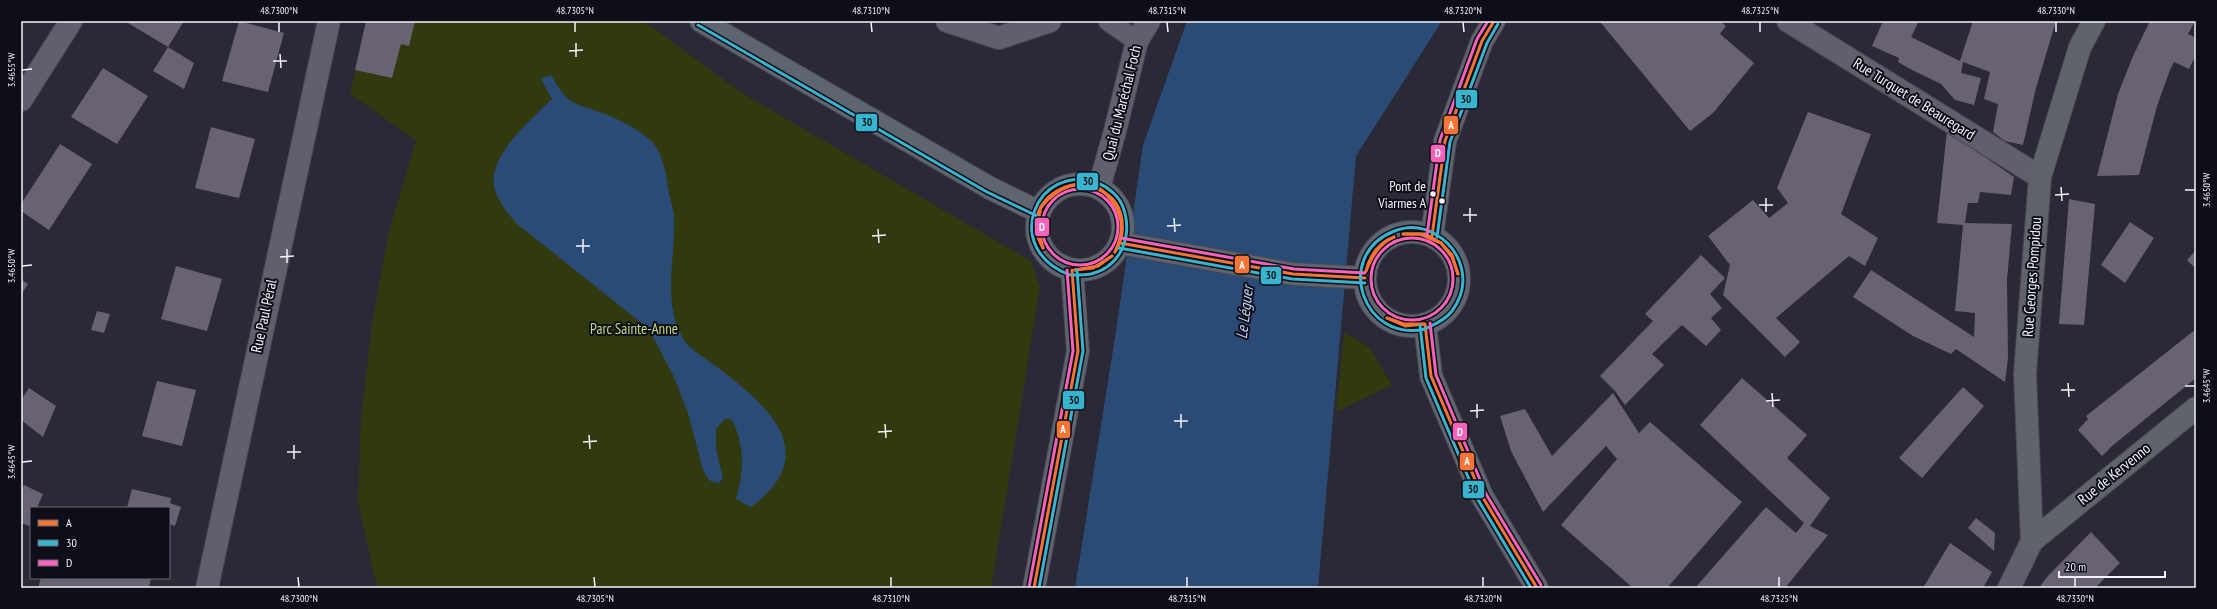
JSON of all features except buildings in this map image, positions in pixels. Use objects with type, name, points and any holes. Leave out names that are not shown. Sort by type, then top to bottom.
[{"type":"main road","points":[[701,21],[990,188],[1039,212]]},
{"type":"main road","points":[[1432,236],[1445,141],[1482,42],[1494,21]]},
{"type":"main road","name":"Rue Georges Pompidou","points":[[2032,541],[2025,374],[2040,177],[2080,47],[2094,21]]},
{"type":"main road","points":[[1085,184],[1099,188],[1114,199],[1121,213],[1124,228],[1124,243],[1101,265],[1087,270],[1072,270],[1058,265],[1046,255],[1039,242],[1036,227],[1039,212],[1045,201],[1056,191],[1070,185],[1085,184]]},
{"type":"main road","points":[[1406,232],[1419,232],[1432,236],[1445,246],[1454,259],[1459,275],[1457,291],[1451,306],[1443,313],[1425,324],[1411,326],[1404,325],[1384,316],[1373,306],[1367,292],[1358,278],[1373,253],[1382,243],[1393,236],[1406,232]]},
{"type":"main road","points":[[1124,243],[1293,274],[1358,278]]},
{"type":"main road","points":[[1034,588],[1078,351],[1072,270]]},
{"type":"main road","points":[[1425,324],[1431,376],[1482,496],[1537,588]]},
{"type":"main road","name":"Rue de Kervenno","points":[[2032,541],[2196,408]]},
{"type":"street","points":[[21,100],[71,21]]},
{"type":"street","name":"Rue Paul Péral","points":[[207,588],[329,21]]},
{"type":"street","points":[[947,21],[999,38],[1050,21]]},
{"type":"street","name":"Quai du Maréchal Foch","points":[[1099,188],[1115,131],[1137,41],[1149,21]]},
{"type":"street","name":"Rue Turquet de Beauregard","points":[[1788,21],[2040,177]]},
{"type":"street","points":[[2009,588],[2032,541]]},
{"type":"lane","points":[[1108,21],[1137,41]]},
{"type":"green space","name":"Parc Sainte-Anne","points":[[367,21],[644,21],[742,93],[1031,261],[1040,287],[991,588],[377,588],[358,502],[361,419],[372,324],[388,235],[416,140],[350,94]]},
{"type":"green space","points":[[1344,333],[1369,347],[1392,385],[1336,412]]},
{"type":"water","name":"Le Léguer","points":[[1187,21],[1442,21],[1356,156],[1318,588],[1075,588],[1116,331],[1143,145]]},
{"type":"water","points":[[551,75],[562,93],[568,99],[581,106],[613,117],[636,129],[654,144],[660,154],[665,170],[674,216],[671,290],[672,305],[680,333],[691,348],[736,382],[770,414],[780,432],[786,450],[783,468],[772,487],[751,507],[736,499],[741,479],[742,459],[739,439],[732,420],[726,418],[716,429],[716,449],[723,478],[719,483],[713,482],[707,478],[703,470],[688,413],[674,377],[649,329],[516,223],[497,196],[494,186],[494,174],[498,162],[514,138],[552,99],[541,79]]},
{"type":"transit line","name":"D","points":[[1427,235],[1440,140],[1477,39],[1488,21]]},
{"type":"transit line","name":"A","points":[[1432,236],[1445,141],[1482,41],[1494,21]]},
{"type":"transit line","name":"30","points":[[1437,237],[1450,142],[1487,43],[1498,24]]},
{"type":"transit line","name":"30","points":[[698,25],[987,192],[1037,216]]},
{"type":"transit line","name":"30","points":[[1070,275],[1049,263],[1036,247],[1032,229],[1034,211],[1043,196],[1058,184],[1076,180],[1098,183],[1113,192],[1123,207],[1127,228],[1125,238],[1117,257],[1102,270],[1091,274],[1073,275]]},
{"type":"transit line","name":"A","points":[[1041,207],[1053,194],[1070,185],[1089,184],[1098,187],[1105,193]]},
{"type":"transit line","name":"A","points":[[1041,207],[1055,193],[1070,186],[1087,186],[1096,188],[1105,193]]},
{"type":"transit line","name":"D","points":[[1080,189],[1095,192],[1107,200],[1115,212],[1118,227],[1115,242],[1107,254],[1095,262],[1080,265],[1065,262],[1053,254],[1045,242],[1042,227],[1045,212],[1053,200],[1065,192],[1080,189]]},
{"type":"transit line","name":"A","points":[[1105,193],[1112,198],[1117,205],[1122,220],[1121,237],[1115,252]]},
{"type":"transit line","name":"A","points":[[1105,193],[1116,207],[1121,221],[1121,235],[1115,252]]},
{"type":"transit line","name":"A","points":[[1041,207],[1037,226],[1043,248]]},
{"type":"transit line","name":"A","points":[[1041,207],[1037,217],[1036,228],[1043,248]]},
{"type":"transit line","name":"30","points":[[1425,329],[1403,330],[1386,323],[1372,311],[1364,295],[1361,277],[1364,260],[1374,244],[1397,230],[1419,228],[1430,231],[1445,241],[1452,249],[1462,268],[1462,290],[1458,301],[1447,316],[1427,328]]},
{"type":"transit line","name":"A","points":[[1403,234],[1425,234],[1441,243]]},
{"type":"transit line","name":"A","points":[[1403,234],[1420,234],[1441,243]]},
{"type":"transit line","name":"A","points":[[1366,271],[1372,255],[1379,246],[1394,237]]},
{"type":"transit line","name":"A","points":[[1366,271],[1371,260],[1380,247],[1394,237]]},
{"type":"transit line","name":"D","points":[[1121,238],[1294,269],[1365,273]]},
{"type":"transit line","name":"D","points":[[1412,238],[1428,241],[1441,250],[1450,263],[1453,279],[1450,295],[1441,308],[1428,317],[1412,320],[1396,317],[1383,308],[1374,295],[1371,279],[1374,263],[1383,250],[1396,241],[1412,238]]},
{"type":"transit line","name":"A","points":[[1120,243],[1293,274],[1365,278]]},
{"type":"transit line","name":"A","points":[[1441,243],[1452,255],[1458,274]]},
{"type":"transit line","name":"A","points":[[1441,243],[1452,257],[1458,274]]},
{"type":"transit line","name":"30","points":[[1119,248],[1292,279],[1365,283]]},
{"type":"transit line","name":"A","points":[[1075,270],[1093,268],[1112,256]]},
{"type":"transit line","name":"A","points":[[1075,270],[1098,266],[1112,256]]},
{"type":"transit line","name":"D","points":[[1029,587],[1073,351],[1067,270]]},
{"type":"transit line","name":"A","points":[[1034,588],[1078,351],[1072,270]]},
{"type":"transit line","name":"30","points":[[1039,588],[1083,351],[1077,270]]},
{"type":"transit line","name":"A","points":[[1387,318],[1404,324],[1424,324]]},
{"type":"transit line","name":"A","points":[[1387,318],[1405,326],[1424,324]]},
{"type":"transit line","name":"D","points":[[1430,323],[1436,375],[1486,494],[1541,585]]},
{"type":"transit line","name":"A","points":[[1425,324],[1431,376],[1482,496],[1537,588]]},
{"type":"transit line","name":"30","points":[[1420,325],[1426,378],[1477,498],[1531,588]]},
{"type":"place","name":"Pont de Viarmes A","points":[[1433,194]]}]
